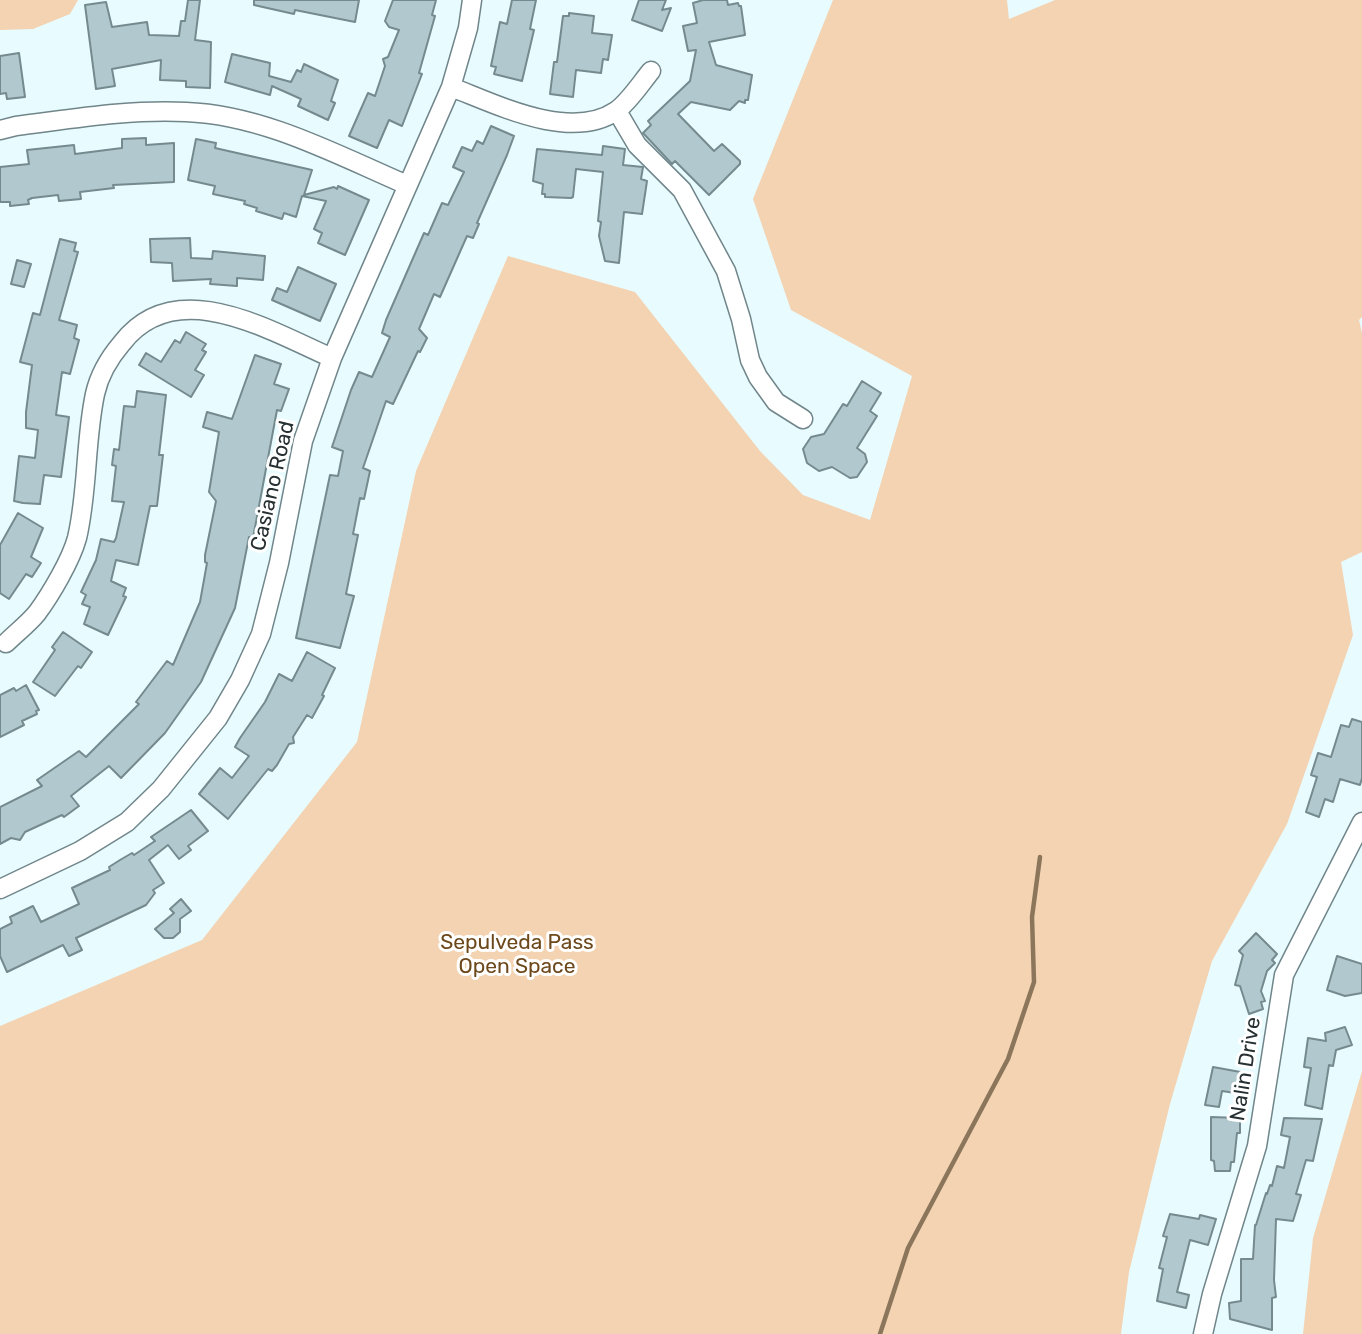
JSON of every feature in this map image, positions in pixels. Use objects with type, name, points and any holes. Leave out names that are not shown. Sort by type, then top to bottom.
[{"type":"street","name":"Casiano Road","points":[[0,889],[80,851],[127,822],[161,789],[218,718],[240,680],[261,634],[279,563],[303,442],[331,358],[450,87],[468,28],[472,0]]},
{"type":"street","points":[[450,87],[528,116],[566,123],[595,122],[617,111],[651,71]]},
{"type":"street","points":[[0,130],[16,125],[146,111],[189,112],[281,131],[407,185]]},
{"type":"street","points":[[617,111],[637,145],[682,190],[726,271],[750,360],[758,377],[776,402],[803,419]]},
{"type":"street","points":[[6,643],[36,613],[59,579],[77,539],[95,392],[111,357],[130,332],[155,316],[183,310],[214,311],[245,319],[331,358]]},
{"type":"street","name":"Nalin Drive","points":[[1203,1334],[1212,1294],[1257,1146],[1284,975],[1362,822]]},
{"type":"green space","points":[[0,0],[78,0],[70,14],[33,29],[0,30]]},
{"type":"green space","name":"Sepulveda Pass Open Space","points":[[833,0],[1007,0],[1009,19],[1055,0],[1362,0],[1362,317],[1359,320],[1362,333],[1362,552],[1341,562],[1353,635],[1287,824],[1212,961],[1170,1104],[1129,1272],[1121,1334],[0,1334],[0,1026],[202,940],[357,742],[416,471],[508,256],[635,292],[760,451],[803,495],[870,520],[912,376],[791,310],[753,199]]},
{"type":"green space","points":[[1362,1071],[1362,1334],[1303,1334],[1313,1238]]},
{"type":"building","points":[[188,0],[200,0],[195,40],[211,42],[210,88],[186,87],[186,81],[160,80],[161,60],[112,69],[115,86],[96,89],[85,5],[106,2],[112,27],[147,22],[149,35],[179,36],[181,21],[185,21]]},
{"type":"building","points":[[254,0],[359,0],[355,22],[295,10],[294,14],[254,5]]},
{"type":"building","points":[[393,0],[436,0],[432,15],[435,16],[419,73],[422,74],[402,126],[389,120],[377,148],[349,136],[368,93],[375,96],[385,66],[383,59],[388,57],[399,30],[389,27],[385,21]]},
{"type":"building","points":[[512,0],[536,0],[530,29],[534,30],[522,81],[494,74],[496,67],[491,66],[500,22],[507,24]]},
{"type":"building","points":[[639,0],[666,0],[662,10],[671,8],[662,31],[632,20]]},
{"type":"building","points":[[703,0],[727,0],[728,5],[738,3],[741,6],[745,35],[709,42],[716,65],[752,75],[748,100],[745,100],[745,103],[739,101],[730,110],[691,102],[678,114],[714,151],[722,144],[740,161],[709,195],[675,161],[672,164],[643,133],[651,125],[648,121],[690,81],[696,50],[688,51],[683,26],[697,23],[693,3]]},
{"type":"building","points":[[569,13],[594,16],[592,33],[612,35],[608,60],[603,59],[601,73],[576,70],[573,97],[550,94],[563,16],[569,16]]},
{"type":"building","points":[[19,53],[25,97],[7,99],[6,93],[0,94],[0,56]]},
{"type":"building","points":[[232,54],[270,63],[269,76],[291,82],[297,70],[301,72],[304,64],[338,80],[331,101],[335,103],[328,120],[298,106],[301,99],[272,86],[270,95],[225,82]]},
{"type":"building","points":[[491,126],[514,136],[507,155],[473,238],[467,236],[440,297],[434,294],[419,329],[427,338],[393,404],[386,401],[363,468],[370,471],[364,499],[360,498],[353,534],[358,535],[346,594],[354,596],[340,648],[296,638],[330,475],[338,476],[343,451],[332,447],[351,390],[359,372],[372,377],[390,337],[382,333],[386,320],[424,233],[428,235],[442,203],[448,205],[464,172],[453,167],[462,147],[472,151],[477,141],[483,144]]},
{"type":"building","points":[[146,138],[146,145],[174,143],[174,182],[113,185],[114,188],[80,192],[81,199],[59,201],[58,195],[32,198],[28,200],[29,204],[10,206],[10,202],[0,202],[0,167],[29,164],[27,150],[74,145],[75,154],[122,148],[122,139]]},
{"type":"building","points":[[196,139],[216,143],[215,148],[312,170],[304,195],[334,187],[337,189],[338,186],[369,200],[345,255],[318,243],[322,233],[314,229],[326,201],[302,196],[296,217],[284,213],[282,219],[256,211],[257,208],[244,204],[245,201],[213,194],[215,186],[188,180]]},
{"type":"building","points":[[603,146],[625,149],[623,165],[643,167],[641,179],[647,181],[642,214],[624,212],[619,263],[605,261],[599,236],[603,172],[576,169],[571,198],[545,197],[545,194],[542,194],[543,184],[533,181],[537,149],[602,155]]},
{"type":"building","points":[[190,238],[191,258],[212,259],[213,251],[265,256],[263,280],[237,278],[237,286],[210,284],[211,279],[173,281],[172,263],[151,262],[150,239]]},
{"type":"building","points":[[60,239],[76,243],[74,251],[78,252],[59,320],[77,325],[74,338],[79,340],[70,374],[62,372],[56,415],[69,417],[61,477],[44,475],[40,504],[23,503],[14,501],[19,456],[35,458],[38,430],[26,428],[32,365],[20,362],[33,313],[40,315]]},
{"type":"building","points":[[17,260],[31,264],[24,287],[11,284]]},
{"type":"building","points":[[298,267],[336,284],[320,321],[272,300],[277,288],[287,292]]},
{"type":"building","points":[[186,332],[206,344],[202,350],[206,352],[195,370],[204,375],[191,397],[139,365],[146,353],[161,362],[175,340],[180,343]]},
{"type":"building","points":[[255,355],[281,364],[274,384],[289,389],[281,411],[277,410],[253,538],[249,537],[235,608],[201,682],[165,733],[121,778],[109,766],[71,796],[79,806],[64,817],[62,815],[25,832],[20,840],[11,838],[0,844],[0,807],[42,786],[37,780],[79,751],[86,757],[139,704],[136,702],[167,661],[173,665],[200,602],[207,563],[205,555],[216,501],[209,492],[219,432],[203,427],[207,412],[232,419]]},
{"type":"building","points":[[862,381],[881,393],[870,411],[877,416],[857,448],[865,454],[867,462],[857,477],[850,478],[832,467],[819,471],[807,463],[803,449],[811,437],[824,434],[843,404],[847,406]]},
{"type":"building","points":[[137,391],[166,395],[159,455],[163,455],[157,506],[150,506],[138,565],[116,560],[111,581],[126,588],[123,596],[126,597],[108,635],[84,624],[90,607],[82,604],[86,595],[81,592],[96,560],[101,539],[114,542],[116,538],[124,502],[112,501],[116,466],[112,465],[114,449],[119,450],[124,406],[135,407]]},
{"type":"building","points":[[18,513],[43,528],[31,557],[41,563],[32,577],[26,574],[9,599],[0,593],[0,545]]},
{"type":"building","points":[[63,632],[92,652],[55,696],[33,682],[55,650],[52,647]]},
{"type":"building","points":[[307,652],[335,668],[322,695],[324,696],[312,718],[307,715],[293,737],[294,743],[289,744],[277,765],[272,771],[268,769],[228,819],[199,794],[220,768],[232,778],[249,756],[235,747],[240,738],[265,702],[279,674],[292,681]]},
{"type":"building","points":[[26,685],[39,710],[36,711],[37,714],[22,721],[24,725],[0,737],[0,695]]},
{"type":"building","points":[[1352,719],[1362,722],[1360,785],[1340,779],[1333,802],[1325,799],[1319,817],[1306,812],[1317,777],[1311,775],[1318,753],[1331,757],[1341,725],[1349,727]]},
{"type":"building","points":[[191,810],[208,831],[188,846],[191,850],[179,859],[168,845],[149,860],[164,883],[153,890],[155,893],[146,905],[76,938],[82,950],[69,956],[63,945],[7,972],[0,956],[0,929],[12,923],[10,917],[33,906],[41,922],[79,904],[72,888],[110,870],[109,867],[132,853],[134,855],[155,841],[151,837]]},
{"type":"building","points":[[181,899],[191,911],[180,919],[180,932],[173,938],[164,938],[155,929],[174,913],[170,909]]},
{"type":"building","points":[[1256,933],[1277,954],[1272,960],[1275,963],[1267,971],[1261,991],[1265,1001],[1261,1002],[1263,1009],[1249,1014],[1240,986],[1235,985],[1243,955],[1239,951]]},
{"type":"building","points":[[1337,956],[1362,964],[1362,993],[1345,996],[1327,990]]},
{"type":"building","points":[[1345,1027],[1352,1045],[1336,1050],[1333,1066],[1329,1065],[1322,1109],[1305,1105],[1311,1068],[1304,1067],[1308,1038],[1326,1041],[1325,1033]]},
{"type":"building","points":[[1213,1067],[1246,1073],[1242,1094],[1222,1091],[1219,1107],[1205,1105]]},
{"type":"building","points":[[1211,1117],[1240,1118],[1240,1133],[1237,1133],[1234,1162],[1231,1162],[1230,1171],[1215,1171],[1214,1161],[1211,1160]]},
{"type":"building","points":[[1284,1118],[1322,1119],[1313,1161],[1306,1160],[1296,1194],[1301,1195],[1293,1221],[1276,1219],[1276,1297],[1272,1298],[1272,1330],[1230,1319],[1229,1303],[1241,1301],[1241,1259],[1253,1259],[1255,1225],[1266,1193],[1270,1185],[1272,1186],[1277,1166],[1284,1168],[1290,1137],[1281,1135]]},
{"type":"building","points":[[1170,1214],[1199,1219],[1200,1215],[1216,1219],[1208,1245],[1190,1240],[1177,1292],[1189,1295],[1186,1308],[1157,1301],[1163,1269],[1159,1268],[1167,1237],[1163,1236]]},
{"type":"waterway","points":[[880,1334],[908,1248],[1008,1059],[1034,982],[1032,917],[1040,857]]}]
